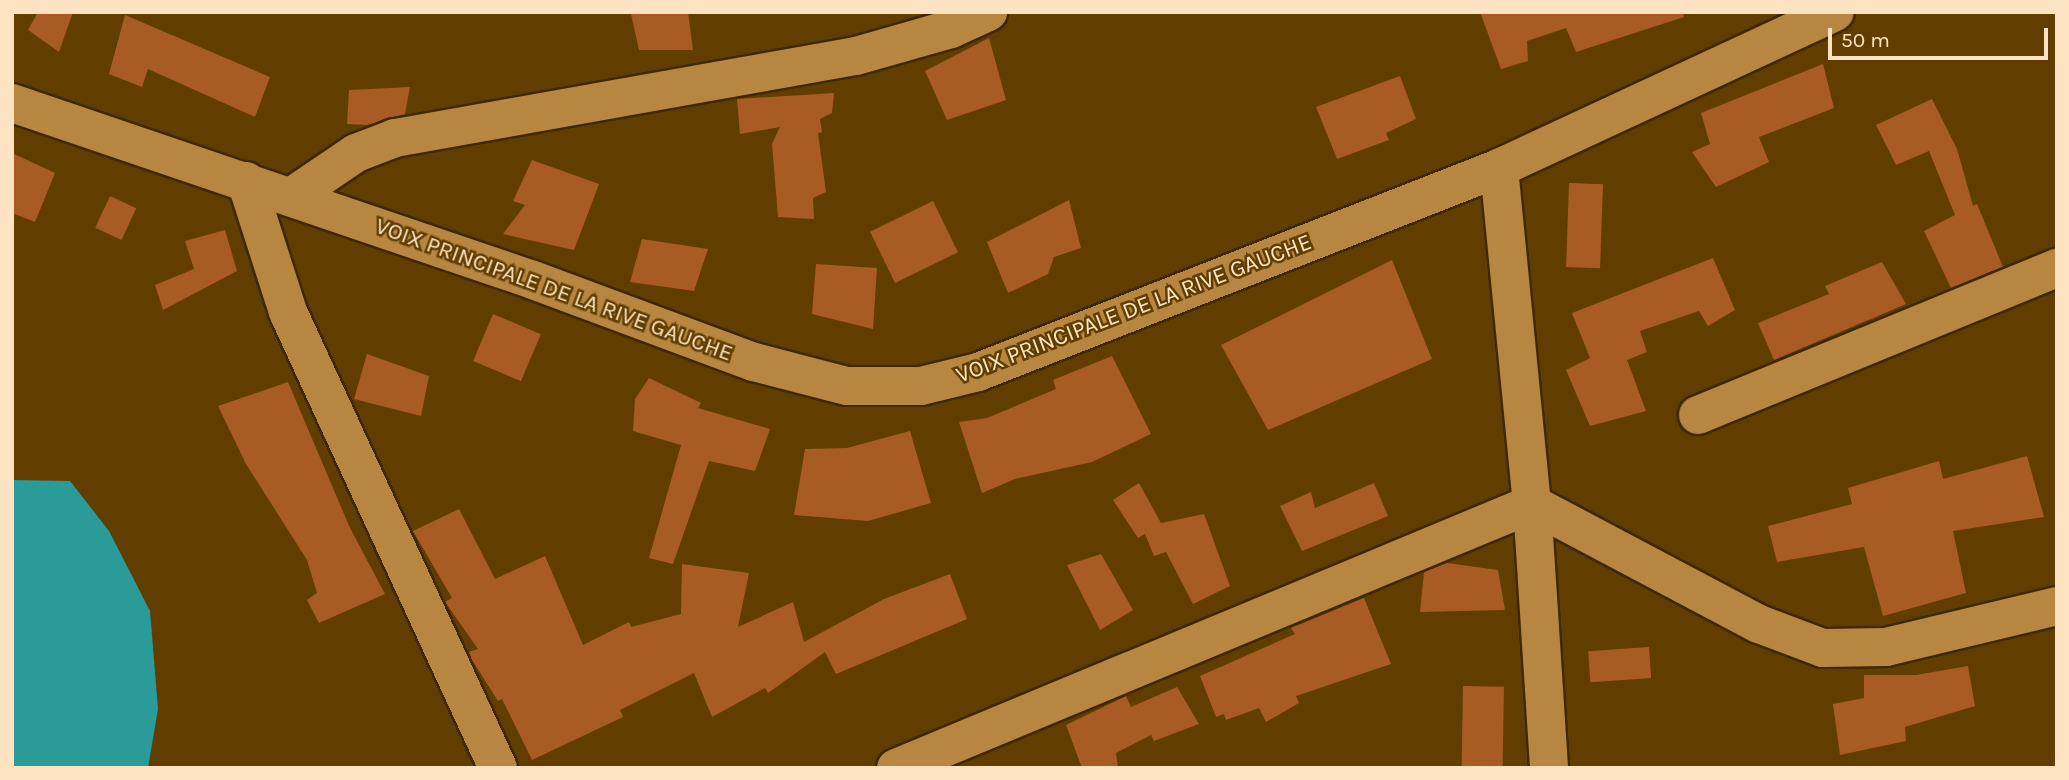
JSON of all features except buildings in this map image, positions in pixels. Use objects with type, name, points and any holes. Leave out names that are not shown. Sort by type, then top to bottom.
[{"type":"street","points":[[291,197],[356,153],[395,138],[856,56],[951,29],[988,12]]},
{"type":"street","name":"VOIX PRINCIPALE DE LA RIVE GAUCHE","points":[[12,103],[246,181],[754,362],[847,386],[921,386],[978,372],[1499,169],[1835,12]]},
{"type":"street","points":[[1499,169],[1532,504],[1549,768]]},
{"type":"street","points":[[246,181],[288,312],[498,768]]},
{"type":"street","points":[[1698,415],[2057,268]]},
{"type":"street","points":[[1532,504],[1759,624],[1823,648],[1886,647],[2057,606]]},
{"type":"street","points":[[896,768],[1532,504]]},
{"type":"water","points":[[12,480],[70,481],[109,531],[150,611],[158,709],[148,768],[12,768]]}]
